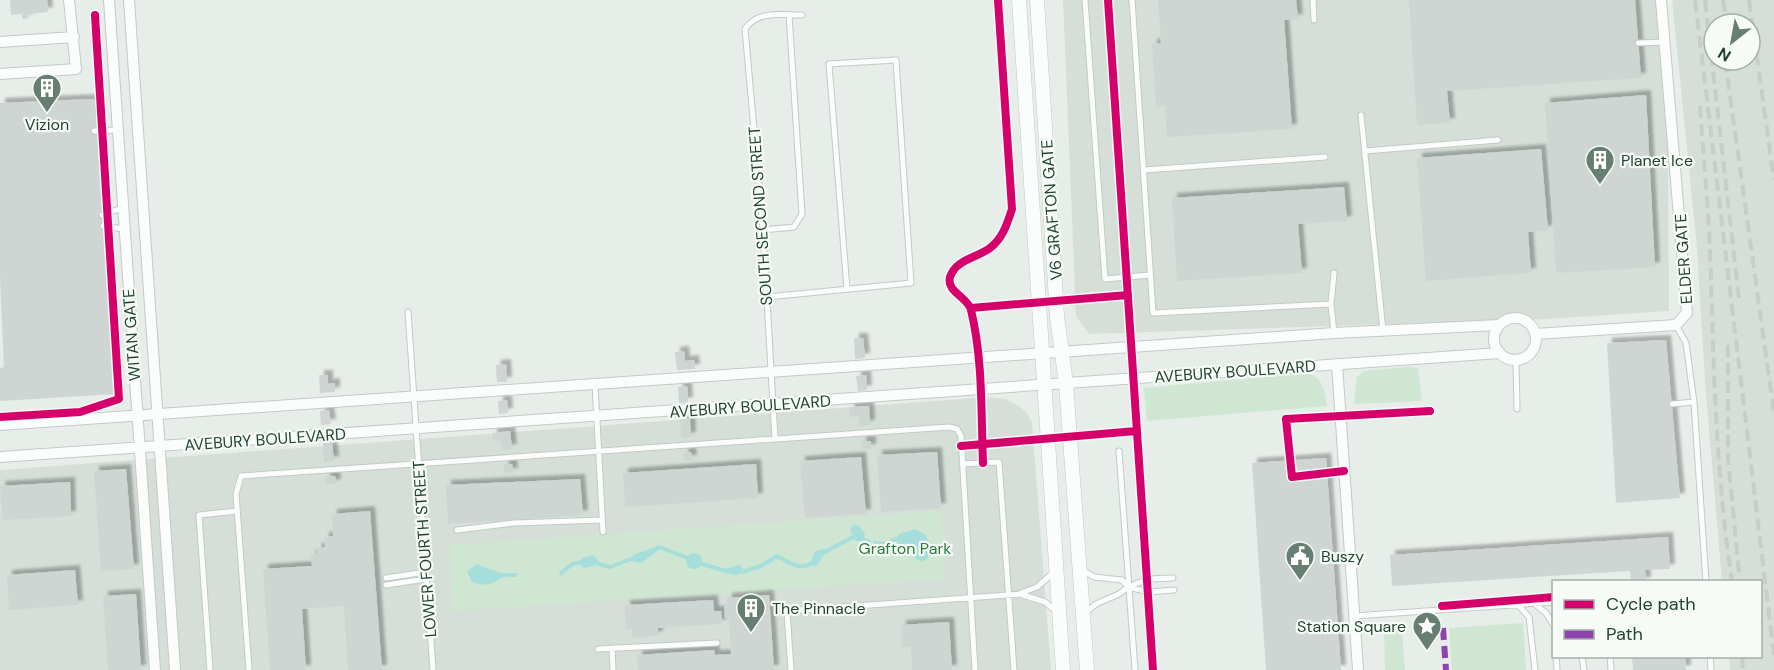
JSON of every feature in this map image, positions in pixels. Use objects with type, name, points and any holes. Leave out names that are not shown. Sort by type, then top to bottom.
[{"type":"street","points":[[0,74],[76,69],[69,0]]},
{"type":"street","name":"WITAN GATE","points":[[109,0],[155,670]]},
{"type":"street","name":"WITAN GATE","points":[[129,0],[175,670]]},
{"type":"street","name":"V6 GRAFTON GATE","points":[[1019,0],[1063,670]]},
{"type":"street","name":"V6 GRAFTON GATE","points":[[1037,0],[1057,315],[1066,384],[1081,616],[1087,670]]},
{"type":"street","name":"ELDER GATE","points":[[1661,0],[1687,294],[1687,313],[1676,325]]},
{"type":"street","points":[[0,42],[74,37]]},
{"type":"street","points":[[1512,318],[1524,320],[1535,334],[1535,346],[1530,354],[1516,360],[1500,353],[1494,340],[1500,325],[1512,318]]},
{"type":"street","name":"AVEBURY BOULEVARD","points":[[0,425],[953,359],[1145,348],[1334,333],[1500,325]]},
{"type":"street","points":[[1535,334],[1676,325]]},
{"type":"street","name":"AVEBURY BOULEVARD","points":[[0,457],[1500,353]]},
{"type":"street","points":[[1337,364],[1358,670]]},
{"type":"lane","points":[[1085,0],[1104,279],[1150,275]]},
{"type":"lane","points":[[1132,0],[1153,313],[1331,304]]},
{"type":"lane","points":[[1313,0],[1314,20]]},
{"type":"lane","points":[[763,230],[794,227],[802,214],[789,15],[802,15]]},
{"type":"lane","name":"SOUTH SECOND STREET","points":[[775,439],[763,230],[745,29],[750,21],[760,16],[789,15]]},
{"type":"lane","points":[[1638,43],[1665,42]]},
{"type":"lane","points":[[766,297],[911,283],[896,60],[829,64],[847,289]]},
{"type":"lane","points":[[1361,115],[1383,332]]},
{"type":"lane","points":[[94,131],[117,130]]},
{"type":"lane","points":[[1365,151],[1498,140]]},
{"type":"lane","points":[[1144,170],[1325,158]]},
{"type":"lane","points":[[102,215],[122,208]]},
{"type":"lane","points":[[103,226],[123,229]]},
{"type":"lane","points":[[1334,273],[1331,304],[1334,333]]},
{"type":"lane","name":"LOWER FOURTH STREET","points":[[408,312],[433,670]]},
{"type":"lane","name":"ELDER GATE","points":[[1676,325],[1686,343],[1694,402],[1706,580]]},
{"type":"lane","points":[[1516,360],[1517,409]]},
{"type":"lane","points":[[595,384],[603,532]]},
{"type":"lane","points":[[1672,404],[1694,402]]},
{"type":"lane","points":[[249,670],[236,495],[241,476],[949,427],[957,429],[961,436],[975,670]]},
{"type":"lane","points":[[1119,451],[1135,670]]},
{"type":"lane","points":[[962,464],[999,462],[1014,670]]},
{"type":"lane","points":[[210,670],[199,515],[237,511]]},
{"type":"lane","points":[[457,530],[514,523],[602,520]]},
{"type":"lane","points":[[1078,567],[1094,577],[1122,580],[1128,587],[1149,592],[1174,590]]},
{"type":"lane","points":[[1020,594],[1037,587],[1056,570]]},
{"type":"lane","points":[[386,581],[426,576]]},
{"type":"lane","points":[[1081,616],[1096,604],[1119,594],[1128,587],[1148,579],[1173,578]]},
{"type":"lane","points":[[791,670],[787,611],[1020,594],[1045,602],[1060,614]]},
{"type":"lane","points":[[1354,616],[1552,602]]},
{"type":"lane","points":[[1534,604],[1546,613],[1552,623]]},
{"type":"lane","points":[[1518,605],[1529,617],[1535,670]]},
{"type":"lane","points":[[598,649],[717,643]]},
{"type":"lane","points":[[612,648],[613,670]]},
{"type":"shaded area","points":[[1063,0],[1656,0],[1668,146],[1669,311],[1548,319],[1089,334],[1076,316]]},
{"type":"shaded area","points":[[1672,0],[1774,0],[1774,670],[1730,670],[1729,658],[1762,658],[1762,580],[1722,580],[1705,382],[1697,248]]},
{"type":"shaded area","points":[[988,397],[1005,399],[1018,405],[1027,413],[1032,423],[1051,670],[0,670],[0,470]]},
{"type":"green space","points":[[1418,368],[1422,401],[1354,404],[1357,377],[1364,371]]},
{"type":"green space","points":[[1307,373],[1320,381],[1327,406],[1147,421],[1144,388]]},
{"type":"green space","name":"Grafton Park","points":[[941,511],[946,579],[453,611],[450,545]]},
{"type":"green space","points":[[1523,623],[1526,670],[1452,670],[1449,628]]},
{"type":"green space","points":[[1384,632],[1402,632],[1405,670],[1385,670]]},
{"type":"water","points":[[854,524],[859,526],[865,534],[862,542],[855,540],[850,530]]},
{"type":"water","points":[[915,529],[926,535],[930,544],[928,558],[921,562],[913,556],[910,546],[900,546],[896,539],[899,534]]},
{"type":"water","points":[[659,547],[659,550],[641,563],[627,560],[635,554]]},
{"type":"water","points":[[827,550],[816,566],[810,564],[815,551]]},
{"type":"water","points":[[691,553],[697,553],[702,561],[700,567],[691,569],[686,564],[686,558]]},
{"type":"water","points":[[593,555],[599,561],[597,565],[584,568],[579,564],[582,558]]},
{"type":"water","points":[[476,564],[507,575],[487,584],[472,582],[467,572]]},
{"type":"water","points":[[739,565],[746,572],[734,575],[725,572],[725,569]]},
{"type":"building","points":[[10,0],[47,0],[48,12],[28,14],[29,18],[22,19],[22,14],[11,15]]},
{"type":"building","points":[[1158,0],[1296,0],[1298,19],[1284,20],[1292,129],[1167,137],[1165,106],[1156,107],[1152,44],[1161,43]]},
{"type":"building","points":[[1409,0],[1635,0],[1641,78],[1447,91],[1450,123],[1417,125]]},
{"type":"building","name":"Planet Ice","points":[[1646,95],[1655,267],[1556,273],[1545,103]]},
{"type":"building","points":[[94,99],[117,394],[0,401],[0,368],[4,367],[0,277],[0,103]]},
{"type":"building","points":[[1541,149],[1548,230],[1528,232],[1531,273],[1426,281],[1417,158]]},
{"type":"building","points":[[1344,187],[1347,221],[1298,224],[1302,273],[1177,281],[1172,198]]},
{"type":"building","points":[[854,338],[863,338],[865,358],[855,359]]},
{"type":"building","points":[[1666,340],[1680,498],[1616,503],[1607,343]]},
{"type":"building","points":[[684,351],[685,361],[694,360],[695,369],[677,370],[675,352]]},
{"type":"building","points":[[506,364],[507,382],[497,382],[496,365]]},
{"type":"building","points":[[319,375],[328,375],[328,384],[335,383],[335,392],[320,393]]},
{"type":"building","points":[[866,375],[867,390],[858,391],[856,376]]},
{"type":"building","points":[[687,386],[688,402],[679,403],[678,387]]},
{"type":"building","points":[[507,400],[508,413],[499,414],[498,401]]},
{"type":"building","points":[[869,406],[870,425],[859,426],[859,416],[850,417],[849,407]]},
{"type":"building","points":[[329,410],[331,424],[321,425],[320,411]]},
{"type":"building","points":[[690,418],[691,437],[681,438],[680,419]]},
{"type":"building","points":[[510,431],[512,449],[502,450],[501,441],[493,441],[492,433]]},
{"type":"building","points":[[861,441],[871,441],[871,449],[862,449]]},
{"type":"building","points":[[332,442],[334,461],[324,462],[323,443]]},
{"type":"building","points":[[691,452],[692,460],[684,460],[683,453]]},
{"type":"building","points":[[937,452],[941,508],[881,512],[877,455]]},
{"type":"building","points":[[861,457],[866,514],[805,518],[800,461]]},
{"type":"building","points":[[1326,458],[1341,670],[1266,670],[1252,463]]},
{"type":"building","points":[[504,464],[512,464],[513,473],[504,473]]},
{"type":"building","points":[[756,464],[758,498],[625,507],[623,473]]},
{"type":"building","points":[[126,469],[134,569],[101,571],[94,471]]},
{"type":"building","points":[[325,476],[335,476],[336,484],[326,485]]},
{"type":"building","points":[[580,479],[583,515],[448,524],[446,485]]},
{"type":"building","points":[[70,482],[71,516],[3,520],[0,486]]},
{"type":"building","points":[[370,511],[382,670],[348,670],[344,606],[302,609],[306,670],[270,670],[263,569],[312,566],[311,555],[317,554],[317,548],[325,547],[324,537],[333,536],[332,514]]},
{"type":"building","points":[[1668,537],[1670,569],[1645,570],[1646,580],[1631,580],[1630,571],[1392,586],[1390,555]]},
{"type":"building","points":[[75,570],[78,605],[9,610],[7,575]]},
{"type":"building","points":[[136,594],[141,670],[108,670],[103,596]]},
{"type":"building","name":"The Pinnacle","points":[[769,595],[774,670],[638,670],[637,655],[714,650],[715,655],[731,654],[729,618],[725,618],[724,604],[727,604],[727,598]]},
{"type":"building","points":[[713,600],[714,611],[721,611],[722,624],[658,628],[658,636],[632,638],[632,629],[626,630],[625,605]]},
{"type":"building","points":[[949,622],[952,670],[912,670],[911,646],[902,647],[901,625]]},
{"type":"building","points":[[1632,658],[1685,658],[1686,670],[1633,670]]},
{"type":"waterway","points":[[823,553],[853,537],[869,542]]},
{"type":"waterway","points":[[875,543],[887,544],[896,539]]},
{"type":"waterway","points":[[655,549],[659,547],[690,559]]},
{"type":"waterway","points":[[742,572],[761,566],[777,556],[800,566],[813,562]]},
{"type":"waterway","points":[[596,563],[610,567],[631,559]]},
{"type":"waterway","points":[[561,573],[572,564],[583,562]]},
{"type":"waterway","points":[[699,563],[729,572]]},
{"type":"waterway","points":[[507,575],[515,575]]},
{"type":"railway","points":[[1695,0],[1774,655]]},
{"type":"railway","points":[[1705,0],[1739,299]]},
{"type":"railway","points":[[1723,0],[1725,12]]},
{"type":"railway","points":[[1749,0],[1774,180]]},
{"type":"railway","points":[[1727,72],[1774,413]]},
{"type":"railway","points":[[1700,106],[1709,239],[1717,432],[1732,580]]},
{"type":"railway","points":[[1728,345],[1728,458],[1739,573]]},
{"type":"railway","points":[[1742,658],[1743,670]]},
{"type":"marked path","points":[[1443,628],[1446,670]]},
{"type":"cycle path","points":[[983,463],[981,386],[975,329],[969,305],[951,287],[950,277],[957,266],[990,248],[998,240],[1012,209],[998,0]]},
{"type":"cycle path","points":[[1108,0],[1153,670]]},
{"type":"cycle path","points":[[0,417],[80,412],[119,399],[95,15]]},
{"type":"cycle path","points":[[971,308],[1128,295]]},
{"type":"cycle path","points":[[1344,471],[1292,477],[1286,419],[1430,411]]},
{"type":"cycle path","points":[[961,446],[1136,431]]},
{"type":"cycle path","points":[[1442,606],[1552,597]]},
{"type":"place","name":"Vizion","points":[[47,114]]},
{"type":"place","name":"Planet Ice","points":[[1600,186]]},
{"type":"place","name":"Buszy","points":[[1300,582]]},
{"type":"place","name":"The Pinnacle","points":[[751,634]]},
{"type":"place","name":"Station Square","points":[[1427,652]]}]
